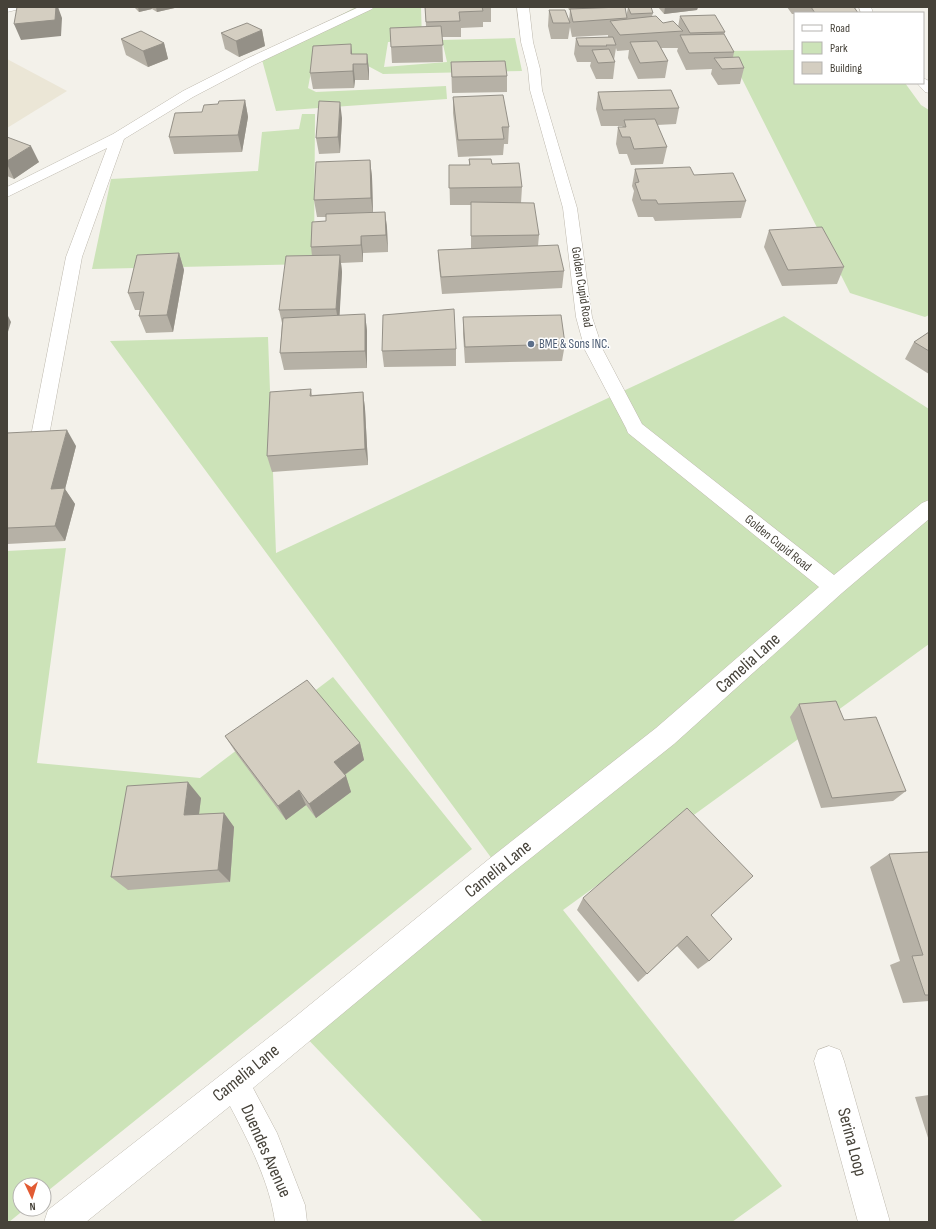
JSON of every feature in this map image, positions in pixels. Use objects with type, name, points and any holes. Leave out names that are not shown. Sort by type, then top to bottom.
[{"type":"street","points":[[7,9],[16,7]]},
{"type":"street","points":[[7,193],[118,137],[134,126],[250,62],[368,7]]},
{"type":"street","name":"Golden Cupid Road","points":[[523,7],[527,42],[534,69],[536,90],[570,208],[584,317],[594,350],[635,428],[834,587]]},
{"type":"street","points":[[39,440],[74,257],[118,137]]},
{"type":"street","name":"Camelia Lane","points":[[60,1222],[234,1083],[498,868],[665,736],[834,587],[929,508]]},
{"type":"street","name":"Serina Loop","points":[[830,1061],[874,1222]]},
{"type":"street","name":"Duendes Avenue","points":[[234,1083],[261,1133],[289,1205],[291,1222]]},
{"type":"shaded area","points":[[7,59],[67,91],[7,128]]},
{"type":"green space","points":[[356,7],[421,7],[422,41],[388,42],[384,67],[447,62],[442,40],[515,38],[522,71],[383,74],[355,59],[313,61],[308,88],[316,92],[446,86],[447,99],[276,111],[261,56]]},
{"type":"green space","points":[[794,50],[794,84],[906,84],[921,105],[929,110],[929,315],[925,317],[850,293],[728,51]]},
{"type":"green space","points":[[302,114],[315,114],[314,264],[92,269],[111,179],[258,171],[262,132],[299,129]]},
{"type":"green space","points":[[784,316],[929,409],[929,644],[563,910],[782,1186],[732,1222],[483,1222],[300,1031],[498,867],[110,341],[268,337],[276,553]]},
{"type":"green space","points":[[66,548],[37,763],[200,778],[333,677],[472,849],[52,1188],[52,1177],[12,1177],[12,1217],[15,1217],[9,1222],[7,1222],[7,551]]},
{"type":"building","points":[[17,7],[56,7],[55,20],[14,24]]},
{"type":"building","points":[[425,7],[482,7],[483,11],[459,12],[460,21],[426,22]]},
{"type":"building","points":[[625,7],[627,18],[573,22],[570,9]]},
{"type":"building","points":[[628,7],[651,7],[653,13],[631,14]]},
{"type":"building","points":[[811,7],[854,7],[857,12],[814,12]]},
{"type":"building","points":[[549,10],[565,10],[570,23],[553,23]]},
{"type":"building","points":[[715,15],[725,32],[690,33],[680,16]]},
{"type":"building","points":[[656,16],[663,23],[673,21],[683,31],[620,35],[610,21]]},
{"type":"building","points":[[247,23],[262,30],[236,41],[221,33]]},
{"type":"building","points":[[441,26],[443,45],[391,47],[390,28]]},
{"type":"building","points":[[141,31],[164,43],[143,51],[121,39]]},
{"type":"building","points":[[724,34],[734,52],[689,53],[680,35]]},
{"type":"building","points":[[613,37],[616,45],[606,45],[607,46],[579,46],[576,38]]},
{"type":"building","points":[[657,41],[668,61],[640,63],[630,42]]},
{"type":"building","points":[[351,44],[351,54],[367,54],[367,64],[353,64],[353,71],[310,73],[313,46]]},
{"type":"building","points":[[609,49],[615,62],[598,63],[592,50]]},
{"type":"building","points":[[739,57],[744,68],[722,69],[714,58]]},
{"type":"building","points":[[505,61],[507,76],[452,77],[451,62]]},
{"type":"building","points":[[671,90],[679,108],[603,110],[598,92]]},
{"type":"building","points":[[503,95],[509,127],[502,127],[504,139],[458,140],[453,97]]},
{"type":"building","points":[[245,100],[238,135],[169,137],[175,113],[202,112],[204,105],[218,104],[219,101]]},
{"type":"building","points":[[319,101],[340,102],[338,137],[316,138]]},
{"type":"building","points":[[655,119],[667,147],[634,149],[630,137],[622,137],[618,127],[626,127],[624,120]]},
{"type":"building","points":[[7,137],[31,146],[7,161]]},
{"type":"building","points":[[469,159],[491,159],[492,164],[519,163],[522,187],[449,188],[449,165],[470,165]]},
{"type":"building","points":[[370,160],[371,198],[314,200],[316,162]]},
{"type":"building","points":[[690,167],[694,175],[733,173],[746,201],[658,204],[656,200],[641,200],[635,183],[639,182],[635,169]]},
{"type":"building","points":[[471,202],[534,203],[539,235],[471,236]]},
{"type":"building","points":[[385,212],[386,235],[361,236],[361,245],[311,247],[312,222],[326,221],[326,214]]},
{"type":"building","points":[[822,227],[844,267],[788,270],[769,230]]},
{"type":"building","points":[[558,245],[564,271],[441,277],[438,250]]},
{"type":"building","points":[[179,253],[167,315],[139,316],[144,292],[128,293],[137,255]]},
{"type":"building","points":[[340,255],[336,309],[279,310],[286,256]]},
{"type":"building","points":[[454,309],[456,349],[382,351],[383,315]]},
{"type":"building","points":[[365,314],[365,351],[280,353],[283,318]]},
{"type":"building","points":[[561,315],[565,344],[465,347],[463,317]]},
{"type":"building","points":[[929,332],[929,351],[914,342]]},
{"type":"building","points":[[311,389],[310,396],[363,392],[365,449],[267,456],[270,392]]},
{"type":"building","points":[[67,430],[51,489],[65,488],[55,526],[7,528],[7,433]]},
{"type":"building","points":[[307,680],[360,743],[334,762],[346,776],[309,804],[299,790],[278,806],[225,736]]},
{"type":"building","points":[[836,701],[844,720],[876,717],[906,791],[832,798],[799,704]]},
{"type":"building","points":[[188,782],[184,815],[224,813],[218,870],[111,877],[127,786]]},
{"type":"building","points":[[687,808],[753,876],[711,915],[732,939],[709,961],[687,936],[647,974],[583,898]]},
{"type":"building","points":[[929,852],[929,995],[925,995],[912,956],[923,955],[889,854]]},
{"type":"place","name":"BME & Sons INC.","points":[[531,344]]}]
